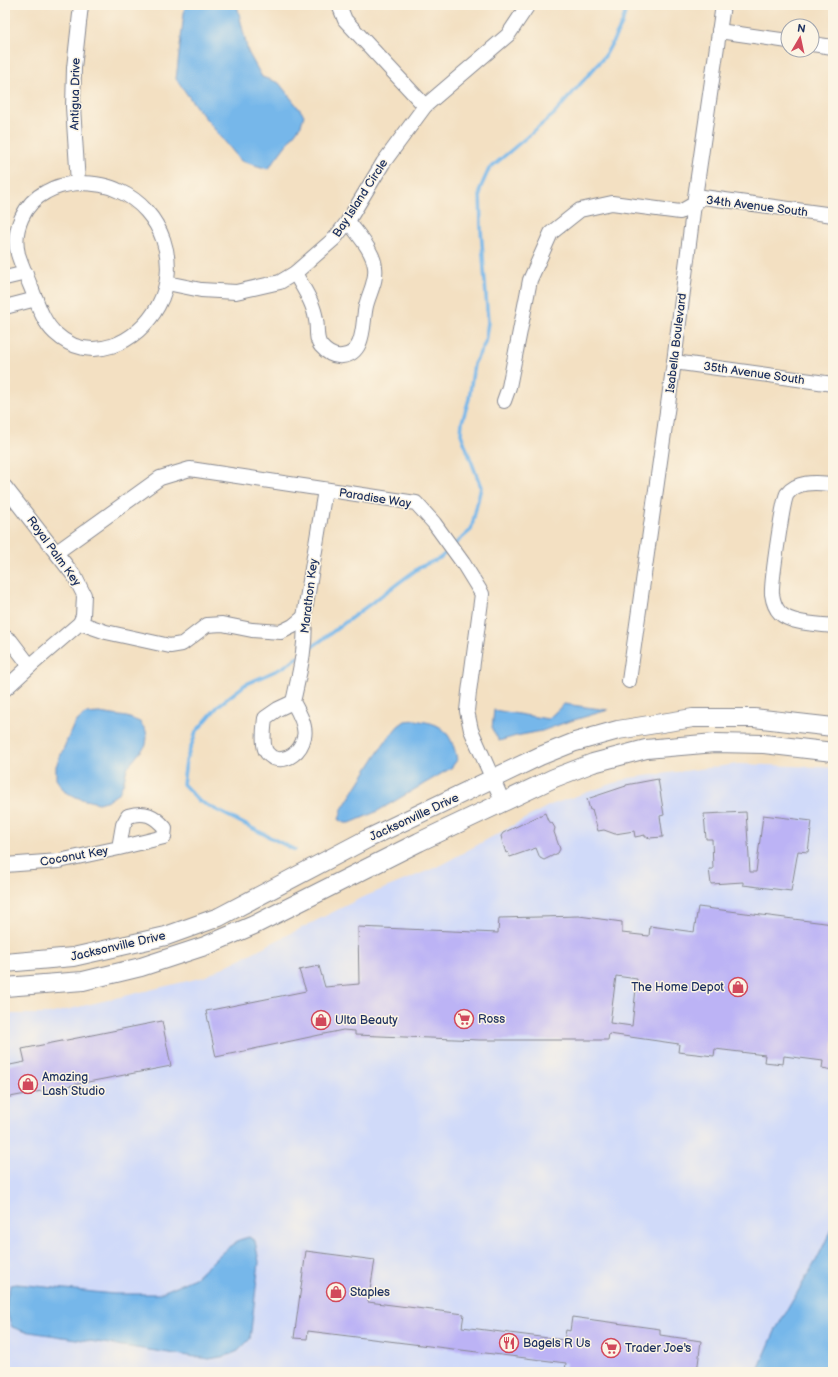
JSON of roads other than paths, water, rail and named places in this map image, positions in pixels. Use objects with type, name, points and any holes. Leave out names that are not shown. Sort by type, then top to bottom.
[{"type":"street","name":"Antigua Drive","points":[[78,183],[73,107],[74,68],[81,5]]},
{"type":"street","points":[[339,5],[345,20],[425,106]]},
{"type":"street","name":"Bay Island Circle","points":[[167,283],[201,290],[236,292],[280,282],[295,273],[335,238],[348,221],[383,163],[425,106],[508,35],[528,5]]},
{"type":"street","name":"Isabella Boulevard","points":[[629,681],[674,362],[694,204],[723,5]]},
{"type":"street","points":[[719,31],[780,40]]},
{"type":"street","points":[[820,45],[833,47]]},
{"type":"street","points":[[78,183],[97,184],[130,196],[147,212],[160,231],[167,254],[167,283],[154,313],[139,330],[119,343],[102,348],[80,348],[55,334],[47,324],[36,300],[18,253],[18,230],[21,219],[27,208],[44,192],[78,183]]},
{"type":"street","name":"34th Avenue South","points":[[504,401],[509,387],[530,280],[551,233],[580,210],[612,203],[680,212],[703,197],[833,215]]},
{"type":"street","points":[[295,273],[313,305],[317,337],[321,346],[332,355],[337,356],[348,355],[354,352],[361,339],[364,329],[366,306],[375,278],[375,269],[373,257],[348,221]]},
{"type":"street","points":[[5,278],[26,273]]},
{"type":"street","points":[[5,307],[36,300]]},
{"type":"street","name":"35th Avenue South","points":[[674,362],[833,384]]},
{"type":"street","name":"Paradise Way","points":[[57,552],[160,478],[190,469],[416,503],[434,523],[482,594],[467,711],[471,730],[503,802]]},
{"type":"street","points":[[833,484],[808,483],[795,488],[786,495],[777,545],[772,593],[775,606],[781,614],[791,620],[833,626]]},
{"type":"street","name":"Royal Palm Key","points":[[5,487],[75,577],[84,595],[84,612],[80,623]]},
{"type":"street","name":"Marathon Key","points":[[293,702],[300,670],[305,622],[325,490]]},
{"type":"street","points":[[5,689],[80,623],[106,632],[170,646],[182,644],[207,625],[222,624],[252,630],[281,632],[305,622]]},
{"type":"street","points":[[5,637],[11,641],[30,666]]},
{"type":"street","name":"Jacksonville Drive","points":[[5,963],[73,957],[166,936],[219,917],[367,839],[540,756],[575,742],[618,730],[693,718],[754,718],[833,727]]},
{"type":"street","name":"Jacksonville Drive","points":[[5,987],[83,981],[141,967],[205,946],[254,925],[405,849],[503,802],[554,778],[593,763],[646,749],[715,743],[764,744],[833,752]]},
{"type":"street","name":"Coconut Key","points":[[5,865],[59,861],[119,848]]},
{"type":"water","points":[[185,5],[237,5],[248,52],[262,77],[279,83],[304,115],[301,125],[268,169],[241,161],[197,108],[176,79]]},
{"type":"water","points":[[564,704],[608,710],[542,731],[499,741],[492,729],[494,710],[548,719]]},
{"type":"water","points":[[99,713],[127,717],[140,722],[146,731],[147,737],[146,745],[127,768],[119,793],[109,800],[98,803],[81,799],[65,792],[56,779],[56,766],[74,724],[85,714]]},
{"type":"water","points":[[416,720],[441,727],[448,735],[455,750],[457,760],[451,768],[376,812],[350,823],[344,823],[339,820],[342,809],[384,743],[398,726],[405,721]]},
{"type":"water","points":[[833,1226],[833,1366],[824,1372],[757,1372],[776,1329],[817,1259]]},
{"type":"water","points":[[249,1237],[255,1241],[259,1262],[250,1339],[238,1351],[226,1356],[209,1359],[23,1331],[12,1327],[10,1322],[7,1311],[7,1295],[11,1285],[17,1284],[113,1294],[158,1294],[195,1278],[226,1249],[239,1240]]},
{"type":"waterway","points":[[454,545],[471,530],[481,487],[461,434],[462,422],[469,399],[474,364],[485,343],[488,322],[481,229],[480,189],[489,169],[553,115],[605,56],[622,24],[627,5]]},
{"type":"waterway","points":[[308,650],[420,567],[440,558],[449,550]]},
{"type":"waterway","points":[[295,850],[199,801],[183,784],[186,761],[196,732],[219,705],[246,684],[282,668],[298,657]]},
{"type":"place","name":"The Home Depot","points":[[738,987]]},
{"type":"place","name":"Ross","points":[[464,1019]]},
{"type":"place","name":"Ulta Beauty","points":[[321,1020]]},
{"type":"place","name":"Amazing Lash Studio","points":[[28,1084]]},
{"type":"place","name":"Staples","points":[[336,1292]]},
{"type":"place","name":"Bagels R Us","points":[[509,1343]]},
{"type":"place","name":"Trader Joe's","points":[[611,1348]]}]
